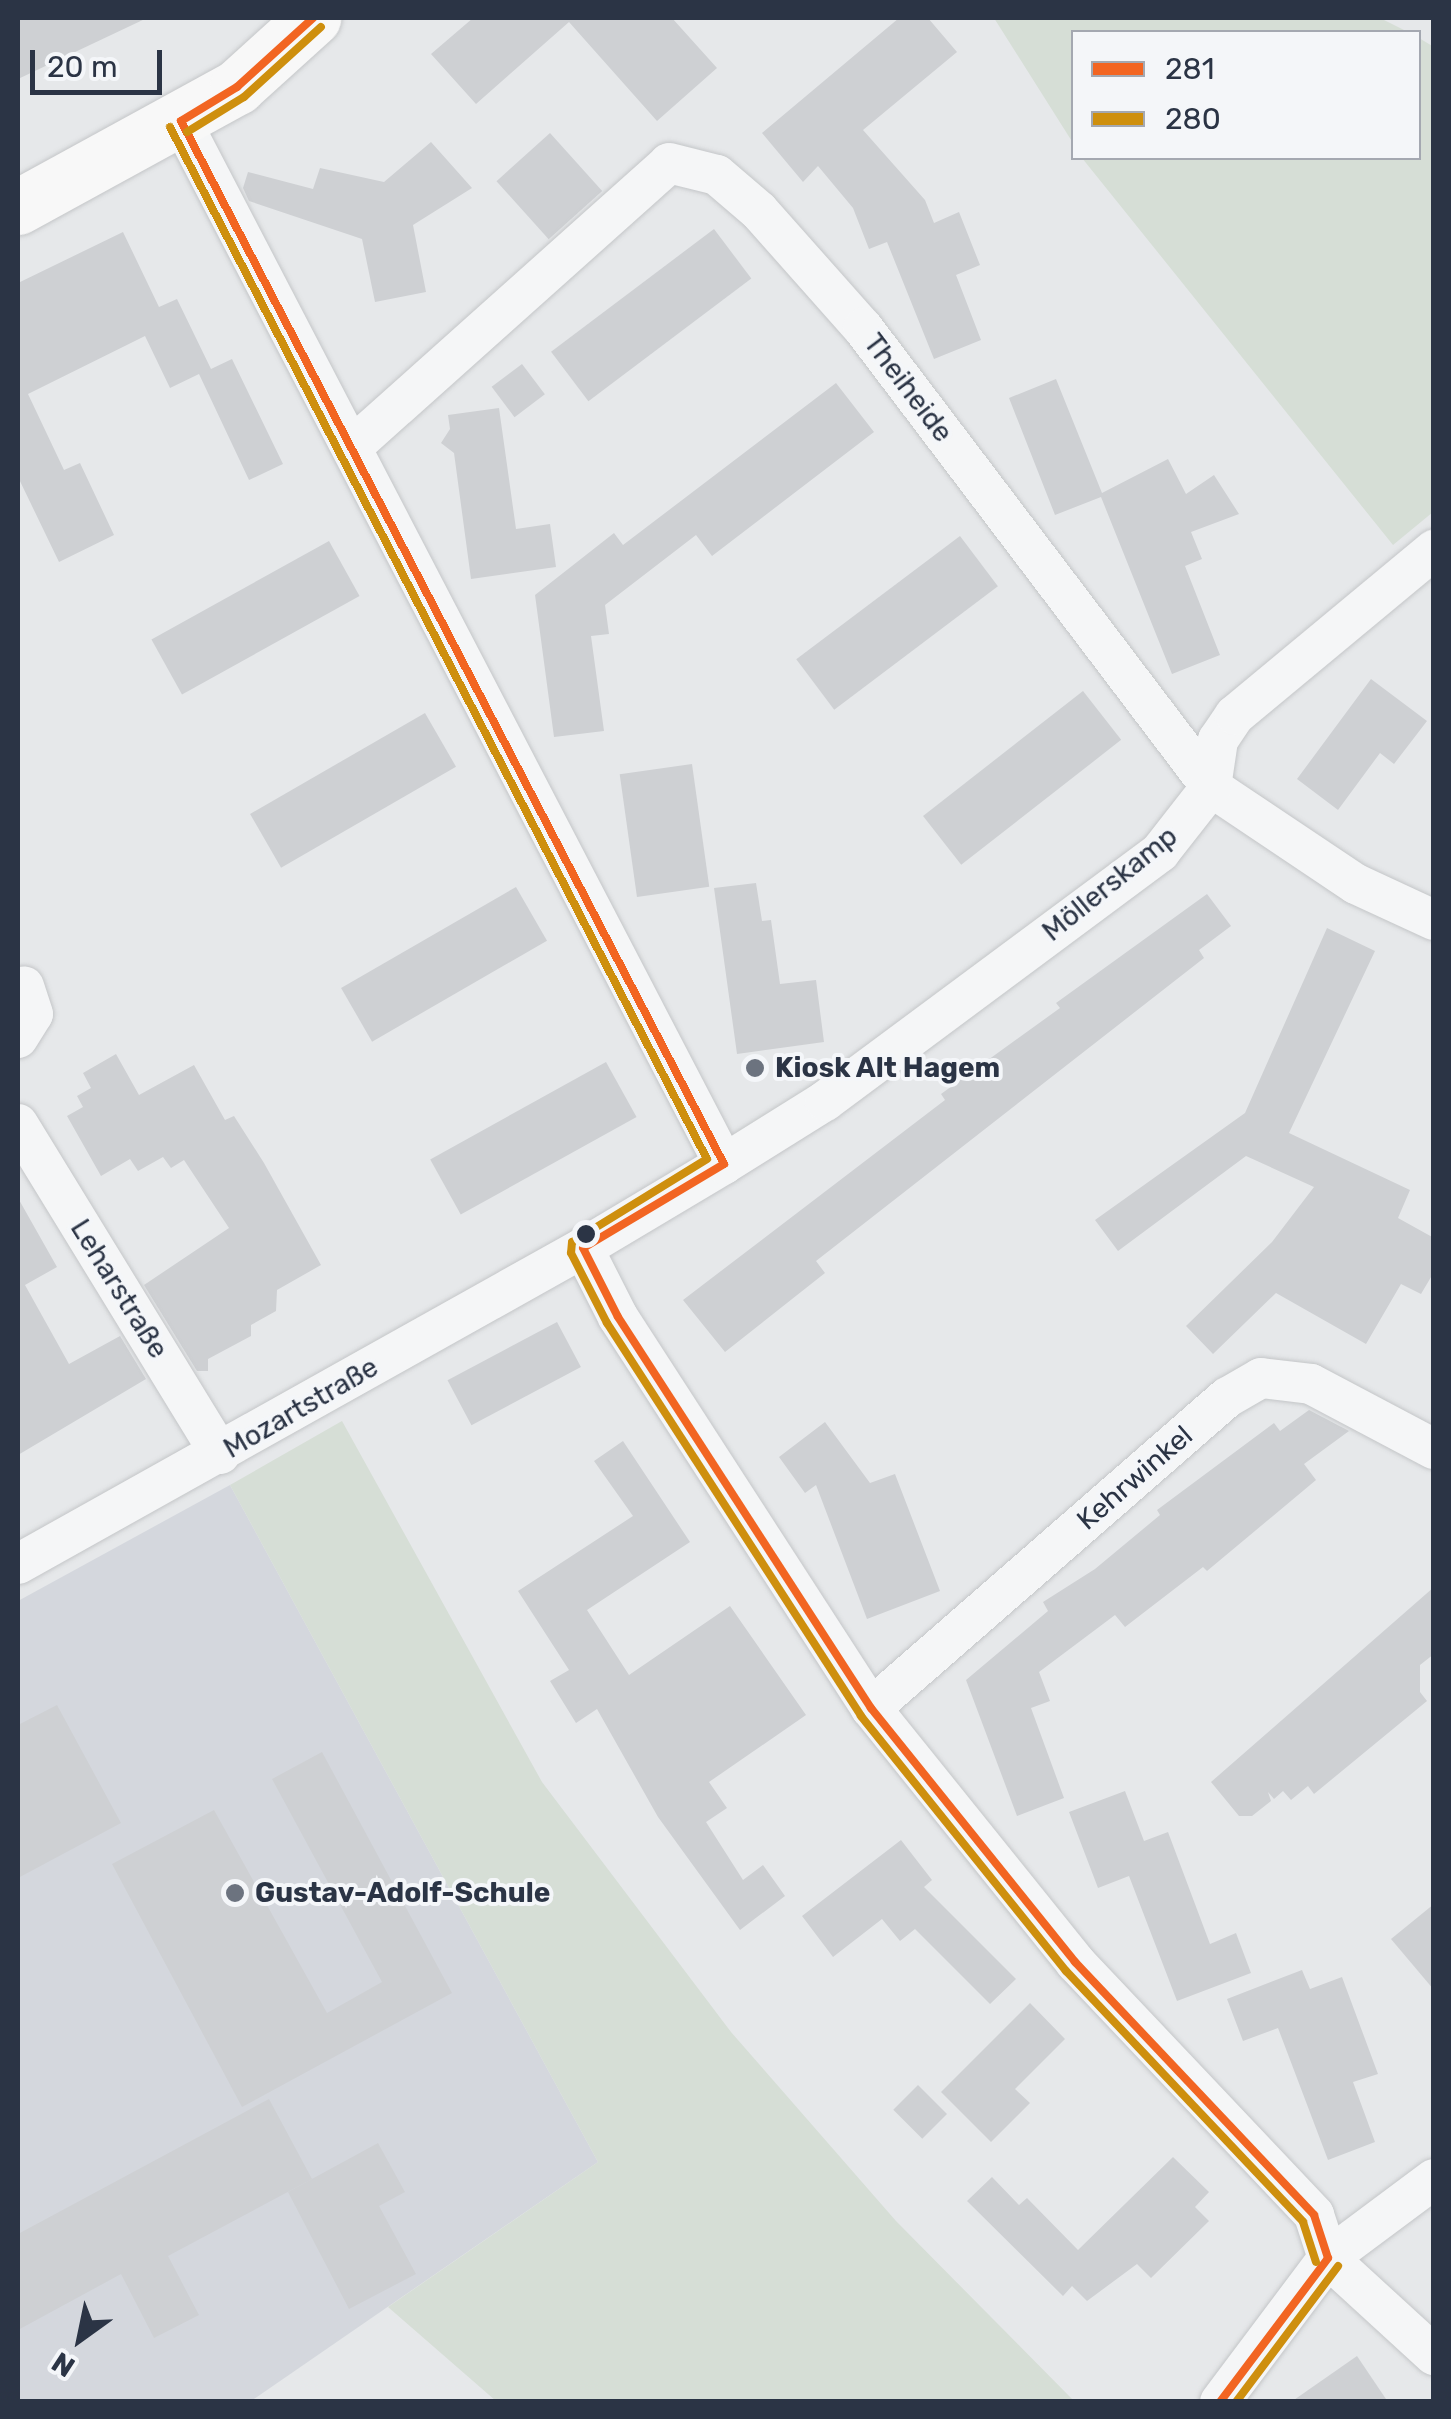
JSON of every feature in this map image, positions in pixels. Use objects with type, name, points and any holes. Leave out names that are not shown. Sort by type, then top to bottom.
[{"type":"main road","points":[[18,208],[237,88],[313,18]]},
{"type":"street","points":[[182,121],[724,1164]]},
{"type":"street","name":"Theiheide","points":[[353,446],[669,163],[717,175],[760,210],[862,328],[1211,786],[1356,884],[1434,920]]},
{"type":"street","name":"Möllerskamp","points":[[583,1248],[825,1102],[1160,852],[1211,786],[1218,740],[1252,696],[1434,550]]},
{"type":"street","points":[[18,1038],[32,1014],[24,986]]},
{"type":"street","name":"Leharstraße","points":[[18,1124],[220,1454]]},
{"type":"street","points":[[583,1248],[618,1317],[870,1708],[1075,1962],[1314,2215],[1328,2258],[1434,2355]]},
{"type":"street","name":"Mozartstraße","points":[[18,1564],[583,1248]]},
{"type":"street","name":"Kehrwinkel","points":[[870,1708],[1228,1397],[1261,1378],[1312,1384],[1434,1449]]},
{"type":"street","points":[[1220,2402],[1328,2258],[1434,2179]]},
{"type":"shaded area","points":[[994,18],[1380,18],[1404,30],[1071,30],[1071,140]]},
{"type":"shaded area","points":[[1421,39],[1434,47],[1433,512],[1393,545],[1084,160],[1421,160]]},
{"type":"shaded area","points":[[342,1421],[542,1782],[731,2032],[896,2221],[1074,2401],[496,2401],[388,2307],[598,2162],[230,1485]]},
{"type":"shaded area","name":"Gustav-Adolf-Schule","points":[[230,1485],[598,2162],[251,2401],[18,2401],[18,1601]]},
{"type":"building","points":[[18,18],[147,18],[18,79]]},
{"type":"building","points":[[473,18],[672,18],[717,68],[657,121],[569,22],[476,104],[431,54]]},
{"type":"building","points":[[899,18],[928,18],[957,52],[863,130],[925,200],[934,223],[959,212],[980,265],[956,275],[981,340],[934,359],[887,242],[869,249],[853,208],[818,166],[803,182],[762,133]]},
{"type":"building","points":[[550,133],[602,191],[549,239],[496,181]]},
{"type":"building","points":[[431,142],[472,188],[413,225],[426,292],[375,302],[362,239],[249,201],[243,188],[248,172],[313,189],[320,168],[384,182]]},
{"type":"building","points":[[714,229],[751,279],[588,401],[551,352]]},
{"type":"building","points":[[123,232],[159,307],[177,299],[211,369],[232,359],[283,464],[249,480],[199,374],[170,388],[145,336],[28,394],[64,470],[80,463],[114,535],[59,562],[18,477],[18,283]]},
{"type":"building","points":[[522,364],[545,394],[515,417],[492,387]]},
{"type":"building","points":[[1056,379],[1102,493],[1168,459],[1186,494],[1214,475],[1239,514],[1191,532],[1202,559],[1185,566],[1220,655],[1172,674],[1101,497],[1055,515],[1009,398]]},
{"type":"building","points":[[836,383],[874,432],[712,556],[696,535],[605,605],[609,634],[591,636],[604,731],[554,737],[535,595],[614,533],[623,545]]},
{"type":"building","points":[[499,408],[516,529],[550,524],[556,567],[471,579],[454,453],[441,443],[450,429],[448,415]]},
{"type":"building","points":[[960,536],[998,586],[834,710],[796,659]]},
{"type":"building","points":[[329,541],[360,596],[182,695],[151,639]]},
{"type":"building","points":[[1371,679],[1427,721],[1394,764],[1380,753],[1338,810],[1297,779]]},
{"type":"building","points":[[1083,691],[1121,740],[961,865],[923,816]]},
{"type":"building","points":[[425,713],[456,767],[281,868],[250,814]]},
{"type":"building","points":[[692,764],[709,887],[637,897],[620,774]]},
{"type":"building","points":[[756,883],[762,921],[771,920],[780,984],[816,980],[824,1042],[737,1054],[714,888]]},
{"type":"building","points":[[516,887],[547,941],[372,1042],[341,988]]},
{"type":"building","points":[[1207,894],[1231,926],[1199,950],[1204,958],[816,1261],[825,1273],[725,1352],[683,1300],[945,1100],[941,1094],[1060,1008],[1056,1003]]},
{"type":"building","points":[[1327,928],[1375,951],[1289,1133],[1410,1190],[1398,1218],[1434,1238],[1434,1272],[1421,1294],[1401,1284],[1366,1344],[1276,1293],[1213,1354],[1186,1326],[1272,1242],[1314,1187],[1246,1156],[1118,1251],[1095,1220],[1245,1113]]},
{"type":"building","points":[[116,1054],[139,1095],[194,1065],[225,1120],[234,1116],[264,1163],[321,1265],[277,1290],[276,1311],[251,1325],[251,1336],[208,1359],[208,1371],[197,1371],[144,1285],[229,1228],[184,1160],[171,1168],[163,1157],[138,1171],[130,1159],[101,1176],[67,1116],[83,1107],[77,1096],[91,1088],[83,1073]]},
{"type":"building","points":[[606,1062],[637,1117],[461,1215],[430,1159]]},
{"type":"building","points":[[18,1198],[57,1267],[25,1285],[69,1364],[120,1336],[146,1379],[18,1455]]},
{"type":"building","points":[[557,1322],[581,1367],[471,1425],[448,1380]]},
{"type":"building","points":[[1309,1410],[1349,1431],[1304,1464],[1316,1480],[1207,1571],[1203,1567],[1125,1627],[1115,1615],[1039,1672],[1050,1701],[1031,1708],[1064,1798],[1017,1816],[966,1680],[1048,1611],[1043,1602],[1095,1569],[1160,1515],[1157,1510],[1274,1423],[1280,1431]]},
{"type":"building","points":[[825,1422],[870,1483],[895,1474],[940,1591],[867,1619],[816,1485],[805,1493],[779,1457]]},
{"type":"building","points":[[623,1441],[690,1542],[587,1610],[629,1675],[730,1606],[806,1715],[709,1782],[727,1808],[706,1822],[743,1880],[763,1865],[785,1896],[740,1930],[658,1817],[597,1709],[576,1723],[550,1681],[569,1670],[518,1591],[633,1516],[594,1461]]},
{"type":"building","points":[[1434,1587],[1434,1654],[1420,1665],[1420,1692],[1427,1701],[1314,1794],[1308,1786],[1291,1800],[1283,1791],[1274,1799],[1268,1792],[1271,1801],[1252,1816],[1239,1816],[1211,1782]]},
{"type":"building","points":[[57,1705],[121,1823],[18,1878],[18,1725]]},
{"type":"building","points":[[322,1752],[452,1993],[242,2107],[112,1864],[214,1810],[327,2013],[382,1982],[272,1779]]},
{"type":"building","points":[[1125,1791],[1144,1841],[1168,1832],[1210,1944],[1236,1933],[1251,1973],[1177,2001],[1129,1876],[1098,1888],[1069,1812]]},
{"type":"building","points":[[901,1840],[932,1880],[924,1887],[1016,1979],[990,2004],[915,1929],[900,1941],[882,1919],[833,1957],[802,1916]]},
{"type":"building","points":[[1434,1904],[1434,1990],[1391,1939]]},
{"type":"building","points":[[1302,1970],[1310,1989],[1342,1977],[1378,2074],[1353,2082],[1375,2142],[1328,2160],[1278,2028],[1243,2041],[1227,1999]]},
{"type":"building","points":[[1030,2003],[1065,2039],[1015,2089],[1030,2103],[991,2142],[941,2092]]},
{"type":"building","points":[[918,2085],[947,2114],[922,2139],[893,2110]]},
{"type":"building","points":[[269,2099],[312,2179],[168,2256],[199,2315],[154,2338],[121,2274],[18,2330],[18,2234]]},
{"type":"building","points":[[378,2143],[405,2192],[379,2206],[416,2274],[349,2309],[288,2192]]},
{"type":"building","points":[[1173,2157],[1209,2192],[1195,2207],[1209,2221],[1151,2278],[1137,2264],[1087,2301],[1072,2286],[1063,2296],[967,2201],[992,2177],[1019,2205],[1027,2198],[1078,2250]]},
{"type":"building","points":[[1357,2356],[1388,2402],[1291,2402]]},
{"type":"transit line","name":"281","points":[[181,121],[237,87],[313,18]]},
{"type":"transit line","name":"280","points":[[187,132],[244,97],[321,27]]},
{"type":"transit line","name":"281","points":[[181,121],[724,1164],[583,1248],[618,1317],[871,1708],[1075,1962],[1314,2215],[1328,2258]]},
{"type":"transit line","name":"280","points":[[170,127],[707,1159],[572,1242],[571,1253],[607,1323],[861,1716],[1066,1971],[1303,2222],[1316,2262]]},
{"type":"transit line","name":"281","points":[[1220,2402],[1328,2258]]},
{"type":"transit line","name":"280","points":[[1236,2402],[1338,2266]]},
{"type":"place","name":"Kiosk Alt Hagem","points":[[755,1068]]},
{"type":"place","name":"Gustav-Adolf-Schule","points":[[235,1893]]}]
